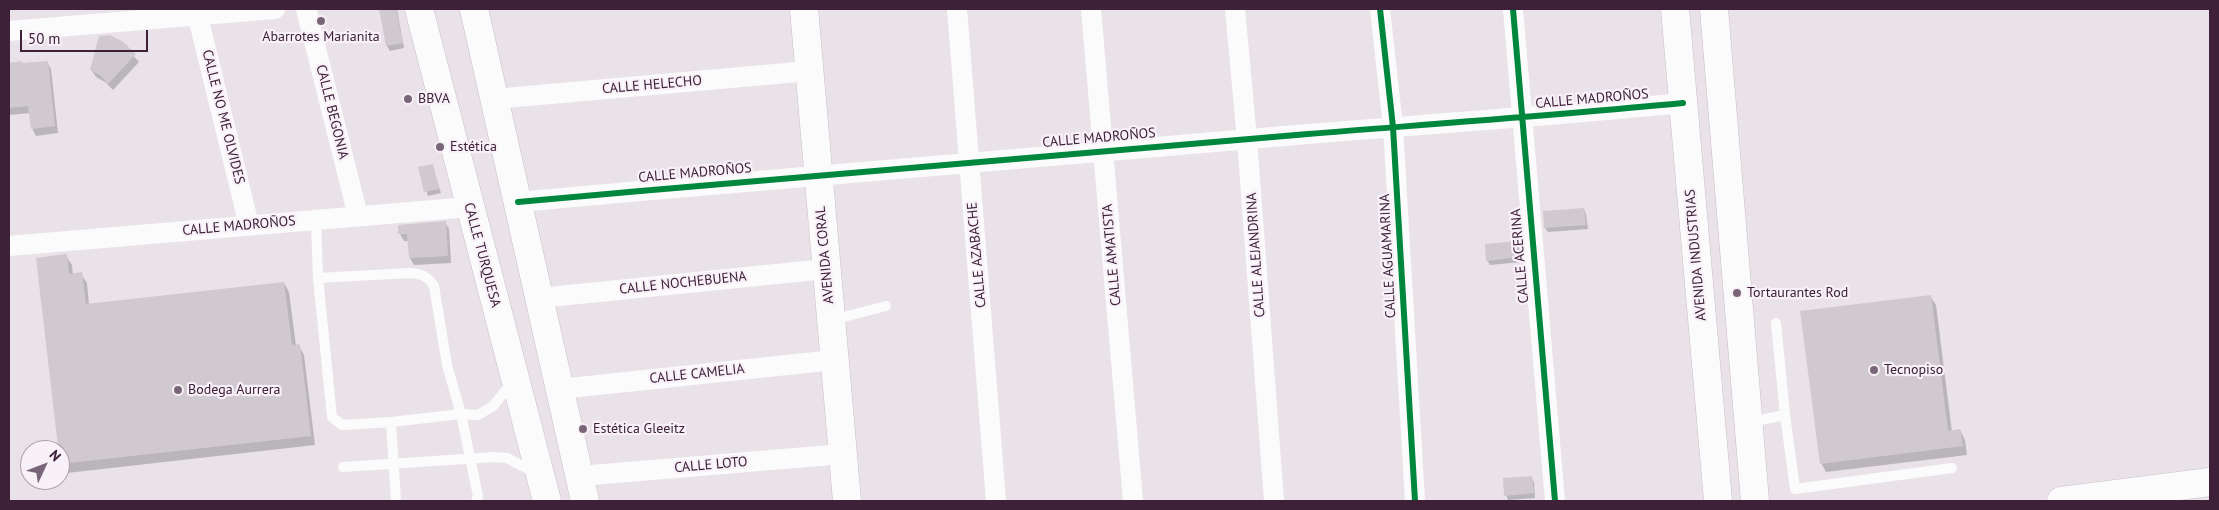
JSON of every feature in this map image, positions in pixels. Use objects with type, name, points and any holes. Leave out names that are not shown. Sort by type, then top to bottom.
[{"type":"main road","name":"CALLE TURQUESA","points":[[419,9],[546,501]]},
{"type":"main road","points":[[474,9],[582,489]]},
{"type":"main road","name":"AVENIDA CORAL","points":[[804,9],[847,501]]},
{"type":"main road","name":"AVENIDA INDUSTRIAS","points":[[1676,9],[1718,501]]},
{"type":"main road","points":[[1714,9],[1755,501]]},
{"type":"main road","points":[[2061,501],[2210,482]]},
{"type":"street","points":[[9,31],[196,12],[275,9]]},
{"type":"street","name":"CALLE BEGONIA","points":[[306,9],[358,216]]},
{"type":"street","name":"CALLE AZABACHE","points":[[957,9],[996,501]]},
{"type":"street","name":"CALLE AMATISTA","points":[[1091,9],[1133,501]]},
{"type":"street","name":"CALLE ALEJANDRINA","points":[[1235,9],[1248,139],[1274,501]]},
{"type":"street","name":"CALLE AGUAMARINA","points":[[1380,9],[1393,127],[1415,501]]},
{"type":"street","name":"CALLE ACERINA","points":[[1513,9],[1555,501]]},
{"type":"street","name":"CALLE NO ME OLVIDES","points":[[196,12],[249,225]]},
{"type":"street","name":"CALLE HELECHO","points":[[494,100],[809,71]]},
{"type":"street","name":"CALLE MADROÑOS","points":[[518,202],[818,174],[1521,118],[1683,103]]},
{"type":"street","name":"CALLE MADROÑOS","points":[[9,246],[469,207]]},
{"type":"street","name":"CALLE NOCHEBUENA","points":[[539,298],[826,269]]},
{"type":"street","name":"CALLE CAMELIA","points":[[560,389],[834,360]]},
{"type":"street","name":"CALLE LOTO","points":[[582,489],[843,454]]},
{"type":"lane","points":[[316,219],[318,278],[332,416],[342,425],[391,422],[461,414],[478,415],[493,406],[514,380]]},
{"type":"lane","points":[[318,278],[410,273],[420,274],[428,278],[434,286],[447,365],[461,414],[478,496],[476,501]]},
{"type":"lane","points":[[831,320],[886,306]]},
{"type":"lane","points":[[1776,323],[1785,415],[1795,489],[1952,468]]},
{"type":"lane","points":[[1748,423],[1785,415]]},
{"type":"lane","points":[[391,422],[396,501]]},
{"type":"lane","points":[[343,467],[507,458],[540,476]]},
{"type":"building","points":[[379,9],[396,9],[403,43],[386,46]]},
{"type":"building","points":[[110,35],[122,41],[136,54],[108,84],[100,75],[90,70],[99,36]]},
{"type":"building","points":[[22,61],[23,63],[48,61],[55,126],[31,129],[28,106],[9,108],[9,63]]},
{"type":"building","points":[[433,164],[439,189],[424,192],[418,167]]},
{"type":"building","points":[[1584,208],[1586,225],[1544,228],[1543,211]]},
{"type":"building","points":[[446,221],[448,256],[409,258],[407,234],[398,234],[398,225]]},
{"type":"building","points":[[1517,241],[1519,257],[1486,261],[1485,244]]},
{"type":"building","name":"Bodega Aurrera","points":[[67,254],[69,274],[82,272],[86,304],[284,282],[292,345],[300,344],[311,436],[70,463],[70,440],[57,440],[36,258]]},
{"type":"building","name":"Tecnopiso","points":[[1931,295],[1948,431],[1960,429],[1963,446],[1820,464],[1800,311]]},
{"type":"building","points":[[1532,476],[1534,493],[1504,496],[1503,478]]},
{"type":"cycle path","points":[[1380,9],[1393,127],[1415,501]]},
{"type":"cycle path","points":[[1513,9],[1555,501]]},
{"type":"cycle path","points":[[518,202],[1683,103]]},
{"type":"place","name":"Abarrotes Marianita","points":[[321,21]]},
{"type":"place","name":"BBVA","points":[[408,99]]},
{"type":"place","name":"Estética","points":[[440,147]]},
{"type":"place","name":"Tortaurantes Rod","points":[[1737,293]]},
{"type":"place","name":"Tecnopiso","points":[[1874,370]]},
{"type":"place","name":"Bodega Aurrera","points":[[178,390]]},
{"type":"place","name":"Estética Gleeitz","points":[[583,429]]}]
